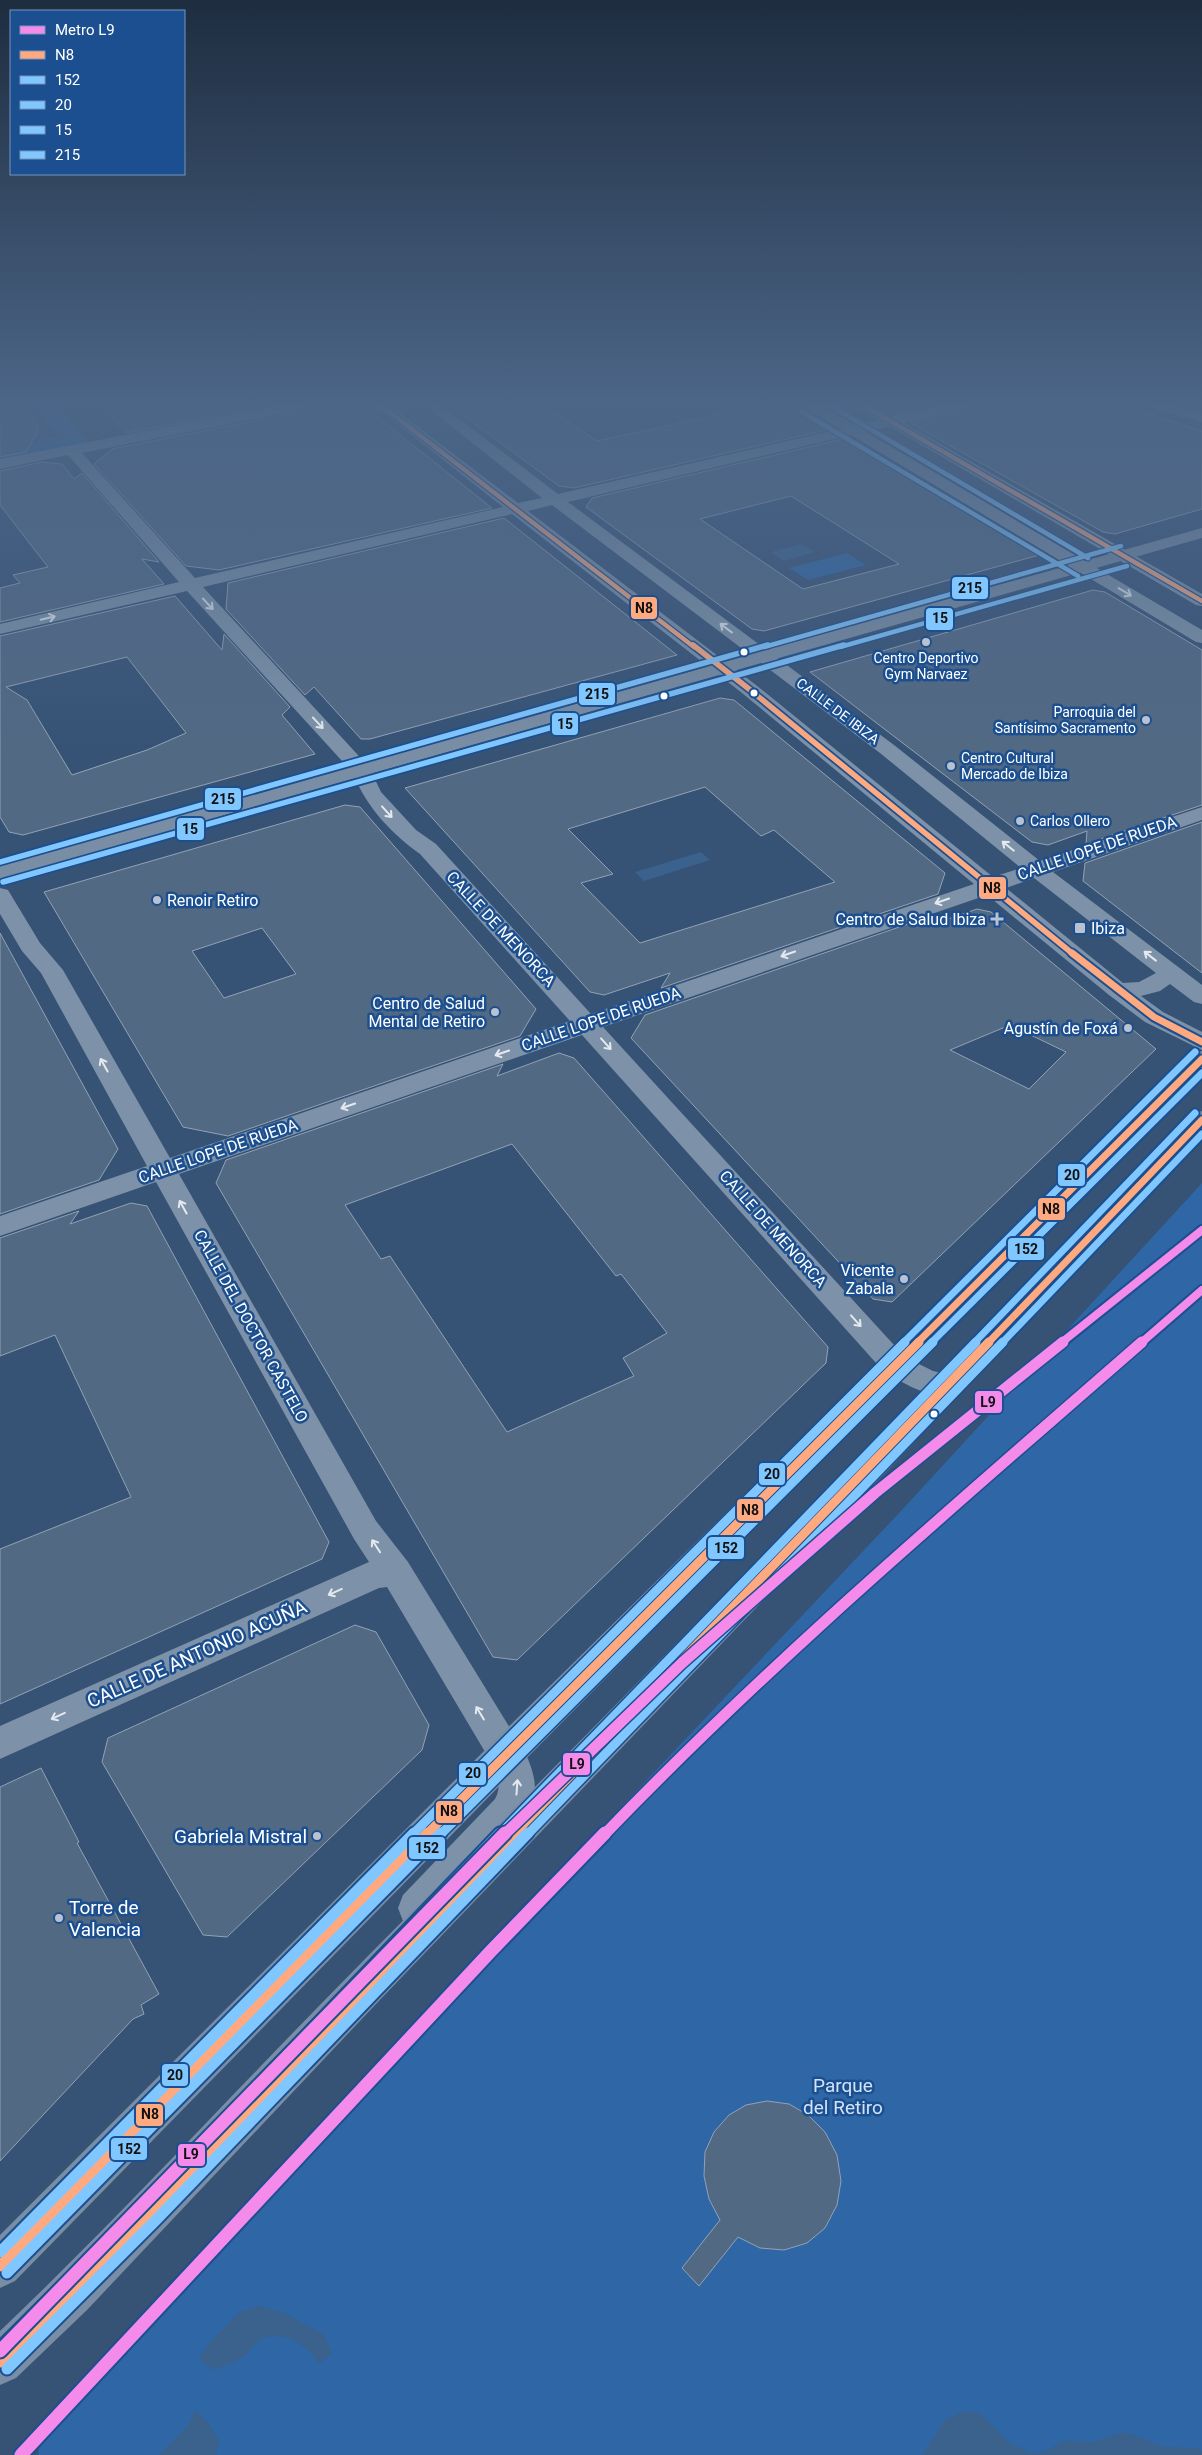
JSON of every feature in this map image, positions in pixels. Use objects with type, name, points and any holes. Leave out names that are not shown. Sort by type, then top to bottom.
[{"type":"main road","points":[[0,872],[1202,534]]},
{"type":"main road","points":[[0,2266],[505,1755],[1202,1059]]},
{"type":"main road","points":[[0,2362],[70,2294],[362,1990],[950,1385],[1202,1120]]},
{"type":"street","name":"CALLE DE MENORCA","points":[[131,518],[362,771],[371,794],[408,836],[428,850],[588,1023],[895,1365],[928,1382],[950,1385]]},
{"type":"street","points":[[0,629],[192,586],[480,518]]},
{"type":"street","points":[[527,518],[722,669],[1117,990],[1154,1017],[1202,1042]]},
{"type":"street","name":"CALLE DE IBIZA","points":[[579,518],[887,748],[1036,868],[1202,997]]},
{"type":"street","points":[[1000,518],[1202,638]]},
{"type":"street","points":[[1058,518],[1202,601]]},
{"type":"street","name":"CALLE LOPE DE RUEDA","points":[[0,1226],[1036,868],[1202,813]]},
{"type":"street","name":"CALLE DEL DOCTOR CASTELO","points":[[0,895],[30,946],[52,970],[162,1170],[365,1530],[396,1572],[513,1766],[518,1780],[515,1800],[508,1811],[419,1906],[392,1938],[362,1990]]},
{"type":"street","points":[[1117,990],[1152,988],[1170,972]]},
{"type":"street","name":"CALLE DE ANTONIO ACUÑA","points":[[0,1743],[376,1574],[396,1572]]},
{"type":"green space","points":[[847,553],[866,565],[808,580],[789,568]]},
{"type":"green space","name":"Parque del Retiro","points":[[1202,1183],[1202,2455],[38,2455],[44,2418],[900,1512]]},
{"type":"shaded area","points":[[802,544],[815,552],[784,561],[771,552]]},
{"type":"shaded area","points":[[701,852],[710,860],[644,881],[635,872]]},
{"type":"shaded area","points":[[260,2306],[283,2312],[324,2335],[332,2353],[319,2364],[309,2351],[295,2341],[279,2336],[271,2336],[259,2341],[242,2358],[213,2370],[199,2358],[208,2345],[239,2312]]},
{"type":"shaded area","points":[[196,2410],[208,2423],[219,2441],[216,2455],[159,2455],[187,2426]]},
{"type":"shaded area","points":[[965,2411],[981,2414],[1010,2443],[1031,2453],[1046,2451],[1064,2441],[1093,2442],[1121,2433],[1129,2433],[1164,2447],[1196,2448],[1202,2451],[1202,2455],[922,2455],[945,2420]]},
{"type":"building","points":[[10,518],[121,518],[159,562],[142,559],[164,584],[0,622],[0,588],[20,583],[13,575],[48,567]]},
{"type":"building","points":[[142,518],[450,518],[219,570],[186,566]]},
{"type":"building","points":[[504,518],[677,655],[370,739],[361,739],[314,687],[305,695],[226,609],[228,583]]},
{"type":"building","points":[[600,518],[706,518],[700,519],[803,589],[899,564],[825,518],[981,518],[1043,554],[764,631],[752,629]]},
{"type":"building","points":[[1077,518],[1172,518],[1115,534],[1103,532]]},
{"type":"building","points":[[1093,590],[1105,592],[1202,650],[1202,805],[1086,844],[1087,831],[1048,845],[1032,842],[810,672]]},
{"type":"building","points":[[175,596],[222,650],[224,634],[290,707],[282,715],[315,754],[23,835],[9,832],[0,817],[0,636]],"holes":[[[127,657],[186,733],[147,750],[72,775],[27,700],[6,687]]]},
{"type":"building","points":[[720,698],[734,700],[945,873],[938,894],[661,988],[670,973],[604,995],[590,992],[405,788]],"holes":[[[705,787],[761,836],[774,830],[835,882],[640,943],[581,883],[613,874],[568,829]]]},
{"type":"building","points":[[345,805],[360,807],[536,1009],[520,1036],[228,1136],[183,1127],[44,892]],"holes":[[[262,928],[296,974],[224,998],[192,951]]]},
{"type":"building","points":[[1202,822],[1202,973],[1083,881],[1085,863]]},
{"type":"building","points":[[977,909],[991,912],[1156,1049],[892,1302],[873,1299],[631,1038],[645,1015],[931,916],[928,926]],"holes":[[[1010,1025],[1066,1052],[1029,1089],[950,1050]]]},
{"type":"building","points":[[0,933],[118,1149],[99,1180],[0,1214]]},
{"type":"building","points":[[559,1053],[574,1058],[828,1347],[826,1363],[517,1660],[493,1657],[216,1183],[226,1160],[503,1064],[497,1076]],"holes":[[[512,1144],[616,1276],[621,1274],[667,1333],[623,1358],[634,1376],[507,1432],[390,1256],[381,1259],[345,1205]]]},
{"type":"building","points":[[131,1203],[147,1206],[329,1542],[322,1559],[0,1704],[0,1549],[131,1497],[55,1335],[0,1356],[0,1238],[79,1211],[70,1224]]},
{"type":"building","points":[[355,1625],[376,1632],[429,1725],[422,1750],[227,1937],[203,1935],[102,1762],[108,1738]]},
{"type":"building","name":"Torre de Valencia","points":[[41,1768],[79,1842],[77,1843],[159,1994],[141,2005],[144,2014],[133,2019],[0,2161],[0,1787]]},
{"type":"building","points":[[767,2101],[789,2104],[808,2115],[825,2132],[837,2155],[841,2181],[837,2205],[825,2228],[807,2243],[784,2250],[760,2248],[738,2237],[699,2286],[682,2268],[720,2220],[709,2199],[704,2176],[705,2152],[714,2132],[729,2115],[746,2105]]},
{"type":"metro line","name":"L9","points":[[0,2351],[496,1842],[682,1663],[875,1493],[1202,1230]]},
{"type":"metro line","name":"L9","points":[[21,2455],[491,1951],[667,1769],[826,1618],[1202,1290]]},
{"type":"transit line","name":"N8","points":[[527,518],[749,689],[1117,990],[1154,1017],[1202,1042]]},
{"type":"transit line","name":"15","points":[[980,518],[1078,576]]},
{"type":"transit line","name":"215","points":[[1020,518],[1088,558]]},
{"type":"transit line","name":"N8","points":[[1057,518],[1202,601]]},
{"type":"transit line","name":"215","points":[[0,862],[1121,546]]},
{"type":"transit line","name":"15","points":[[3,882],[1127,566]]},
{"type":"transit line","name":"20","points":[[0,2252],[498,1748],[1195,1052]]},
{"type":"transit line","name":"N8","points":[[0,2266],[505,1755],[1202,1059]]},
{"type":"transit line","name":"152","points":[[7,2273],[512,1762],[1202,1073]]},
{"type":"transit line","name":"20","points":[[0,2348],[147,2202],[385,1952],[1195,1113]]},
{"type":"transit line","name":"N8","points":[[0,2362],[150,2212],[1202,1120]]},
{"type":"transit line","name":"152","points":[[7,2369],[107,2271],[398,1967],[902,1448],[1202,1134]]},
{"type":"place","name":"Centro Deportivo Gym Narvaez","points":[[926,642]]},
{"type":"place","name":"Parroquia del Santísimo Sacramento","points":[[1146,720]]},
{"type":"place","name":"Centro Cultural Mercado de Ibiza","points":[[951,766]]},
{"type":"place","name":"Carlos Ollero","points":[[1020,821]]},
{"type":"place","name":"Renoir Retiro","points":[[157,900]]},
{"type":"place","name":"Centro de Salud Ibiza","points":[[997,919]]},
{"type":"place","name":"Ibiza","points":[[1080,928]]},
{"type":"place","name":"Centro de Salud Mental de Retiro","points":[[495,1012]]},
{"type":"place","name":"Agustín de Foxá","points":[[1128,1028]]},
{"type":"place","name":"Vicente Zabala","points":[[904,1279]]},
{"type":"place","name":"Gabriela Mistral","points":[[317,1836]]},
{"type":"place","name":"Torre de Valencia","points":[[59,1918]]}]
